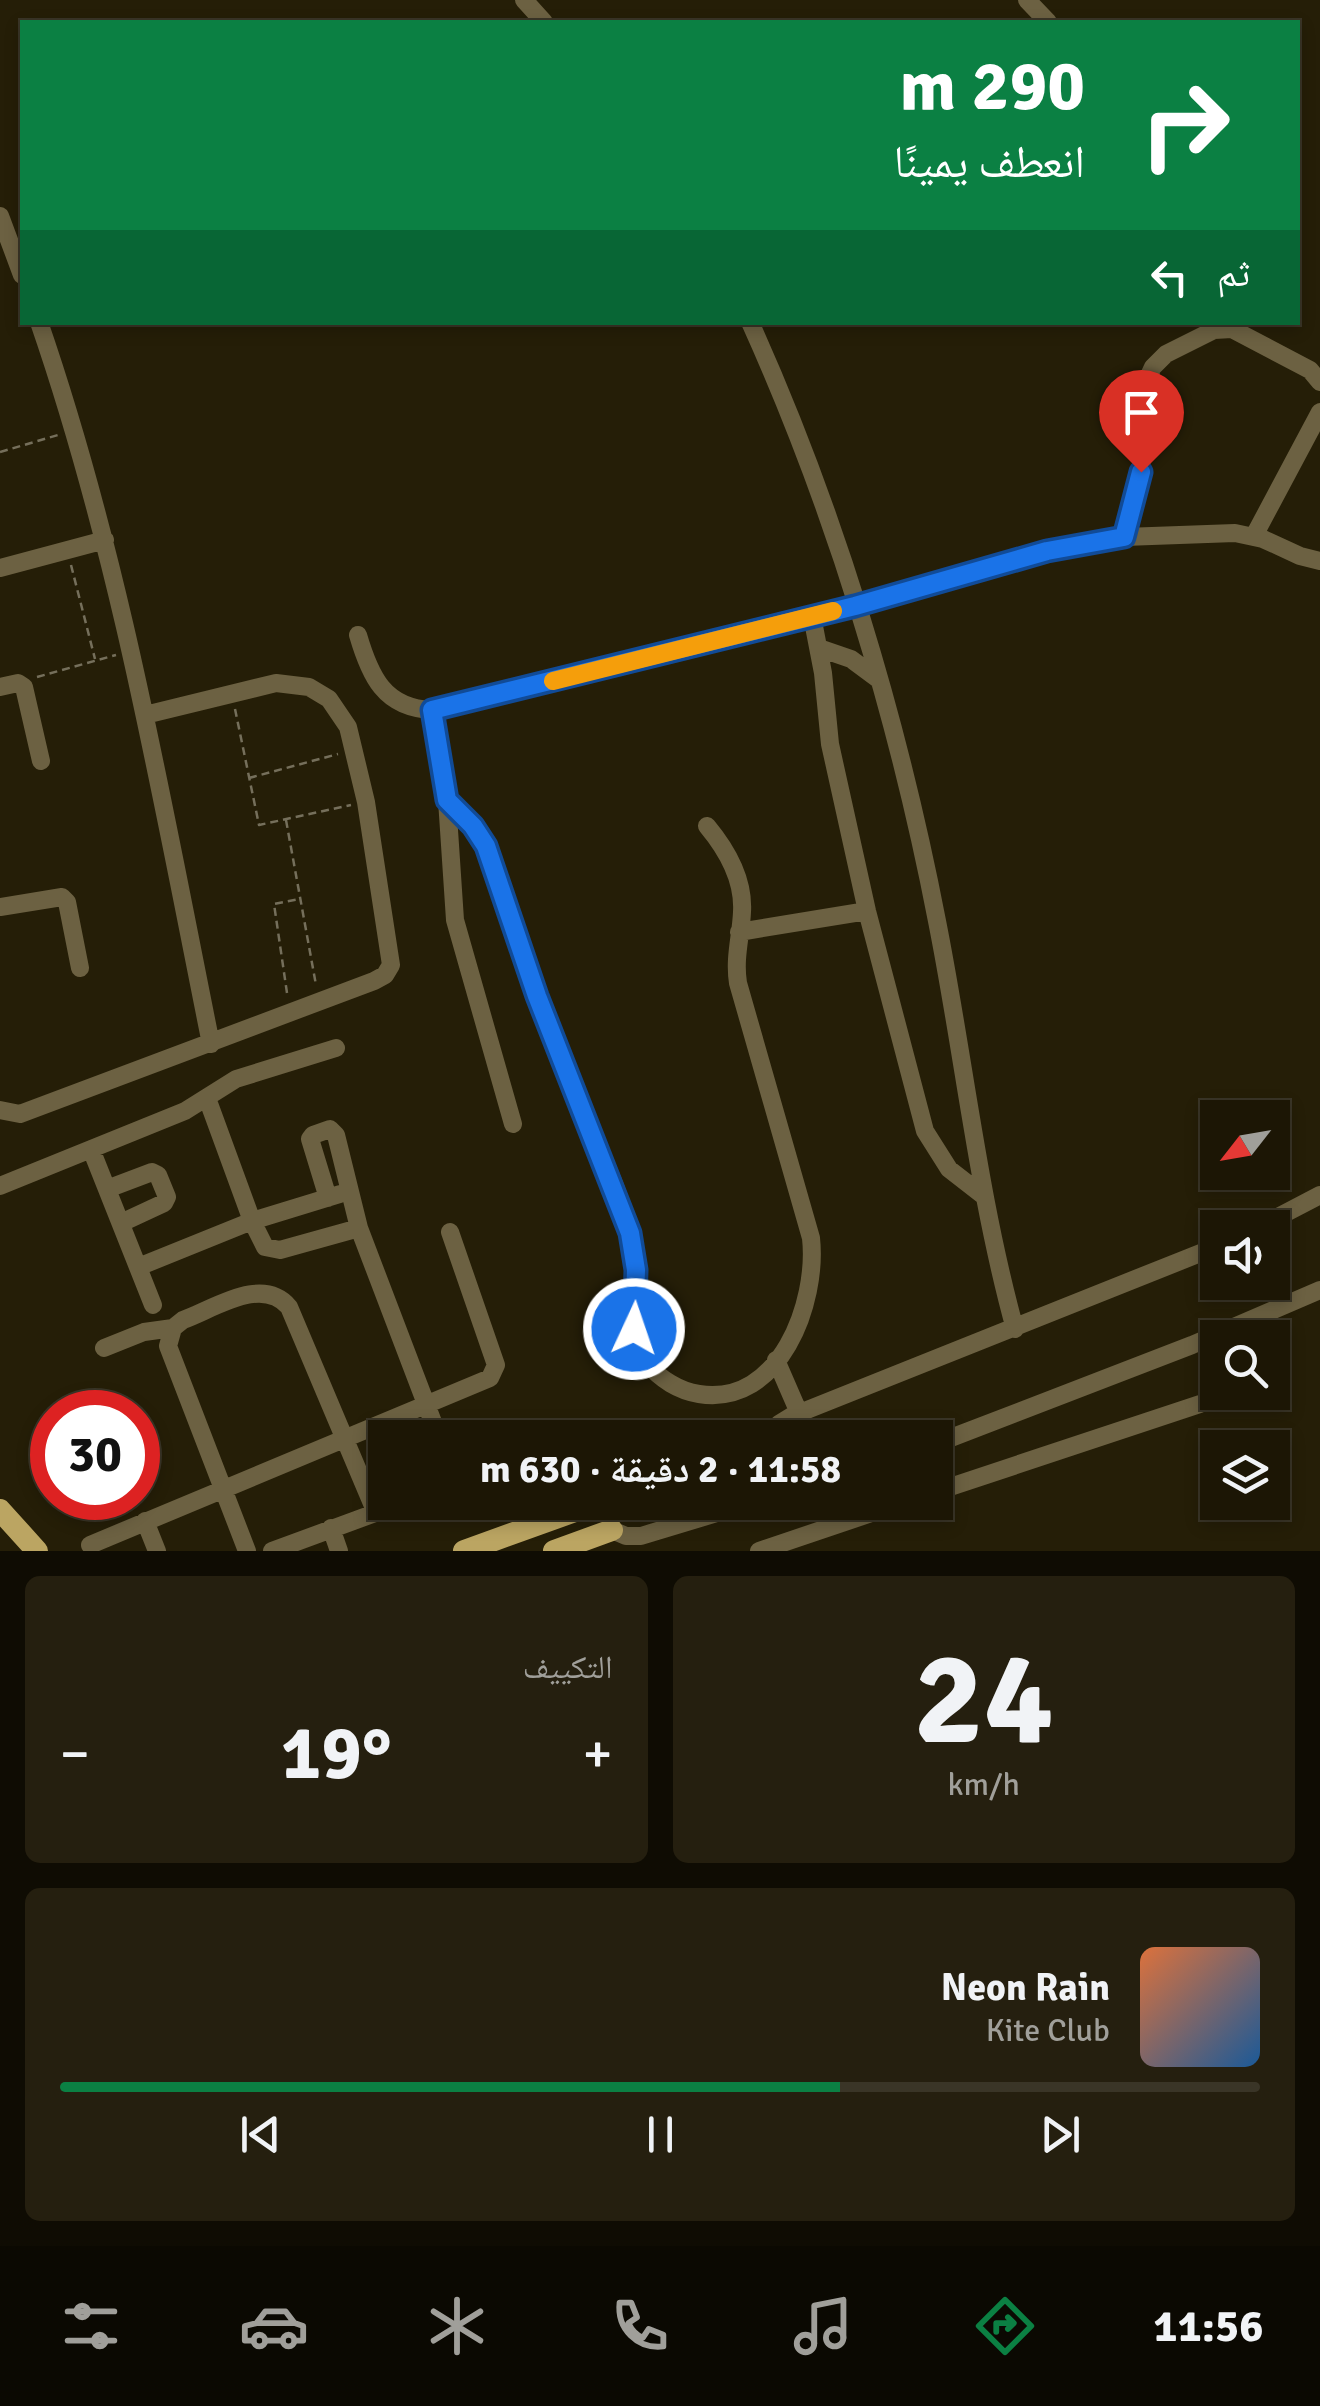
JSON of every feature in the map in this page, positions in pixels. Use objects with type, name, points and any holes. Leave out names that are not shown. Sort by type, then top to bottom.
[{"type":"main road","points":[[0,1510],[37,1551]]},
{"type":"main road","points":[[464,1551],[550,1520]]},
{"type":"main road","points":[[554,1551],[612,1530]]},
{"type":"street","points":[[524,0],[542,20]]},
{"type":"street","points":[[1027,0],[1046,20]]},
{"type":"street","points":[[0,216],[20,271]]},
{"type":"street","points":[[40,325],[74,430],[132,651],[211,1044]]},
{"type":"street","points":[[751,325],[792,419],[878,680],[930,888],[984,1197],[1015,1329]]},
{"type":"street","points":[[1124,537],[1141,472],[1144,390],[1159,360],[1218,326],[1244,334],[1310,370],[1320,382]]},
{"type":"street","points":[[1254,536],[1320,412]]},
{"type":"street","points":[[358,635],[368,670],[380,689],[409,707],[432,710],[855,606],[1047,551],[1124,537],[1223,532],[1254,536],[1320,561]]},
{"type":"street","points":[[0,568],[105,540]]},
{"type":"street","points":[[812,616],[830,744],[866,911],[925,1131],[949,1170],[984,1197]]},
{"type":"street","points":[[819,648],[851,659],[878,680]]},
{"type":"street","points":[[0,1110],[20,1114],[211,1044],[380,978],[390,965],[366,802],[348,727],[337,707],[310,687],[276,682],[145,715]]},
{"type":"street","points":[[0,686],[24,687],[41,762]]},
{"type":"street","points":[[432,710],[447,800],[455,920],[513,1124]]},
{"type":"street","points":[[447,800],[473,826],[486,846],[537,996],[618,1199],[634,1251],[634,1329],[646,1361],[671,1384],[712,1396],[744,1388],[762,1377],[776,1360],[805,1308],[813,1256],[738,982],[736,956],[742,911],[738,880],[726,851],[706,826]]},
{"type":"street","points":[[0,907],[62,897],[68,902],[80,968]]},
{"type":"street","points":[[739,932],[866,911]]},
{"type":"street","points":[[0,1186],[185,1111],[236,1079],[336,1048]]},
{"type":"street","points":[[207,1098],[265,1247],[280,1250],[359,1228]]},
{"type":"street","points":[[328,1198],[310,1140],[327,1130],[336,1134],[359,1228],[431,1420]]},
{"type":"street","points":[[91,1149],[153,1305]]},
{"type":"street","points":[[107,1189],[152,1172],[158,1175],[166,1193],[164,1204],[120,1222]]},
{"type":"street","points":[[138,1267],[252,1221],[350,1192]]},
{"type":"street","points":[[1290,1211],[1320,1195]]},
{"type":"street","points":[[90,1545],[490,1378],[496,1370],[450,1232]]},
{"type":"street","points":[[786,1420],[1200,1253]]},
{"type":"street","points":[[953,1437],[1156,1360],[1320,1290]]},
{"type":"street","points":[[247,1551],[168,1352],[173,1328],[183,1320],[256,1292],[277,1296],[292,1314],[368,1494]]},
{"type":"street","points":[[104,1348],[144,1332],[173,1328]]},
{"type":"street","points":[[776,1360],[799,1414]]},
{"type":"street","points":[[953,1486],[1200,1404]]},
{"type":"street","points":[[272,1551],[368,1516]]},
{"type":"street","points":[[612,1530],[641,1536],[694,1520]]},
{"type":"street","points":[[759,1551],[851,1520]]},
{"type":"street","points":[[146,1521],[157,1551]]},
{"type":"street","points":[[331,1528],[339,1551]]},
{"type":"path","points":[[0,452],[74,430]]},
{"type":"path","points":[[68,550],[96,660]]},
{"type":"path","points":[[24,687],[48,672],[132,651]]},
{"type":"path","points":[[232,693],[259,824],[366,802]]},
{"type":"path","points":[[249,778],[354,750]]},
{"type":"path","points":[[286,819],[318,1002]]},
{"type":"path","points":[[290,1013],[274,904],[301,899]]},
{"type":"slow traffic","points":[[553,681],[833,611]]},
{"type":"route","points":[[634,1329],[636,1270],[630,1233],[537,996],[486,846],[473,826],[447,800],[432,710],[855,606],[1047,551],[1124,537],[1141,472]]}]
